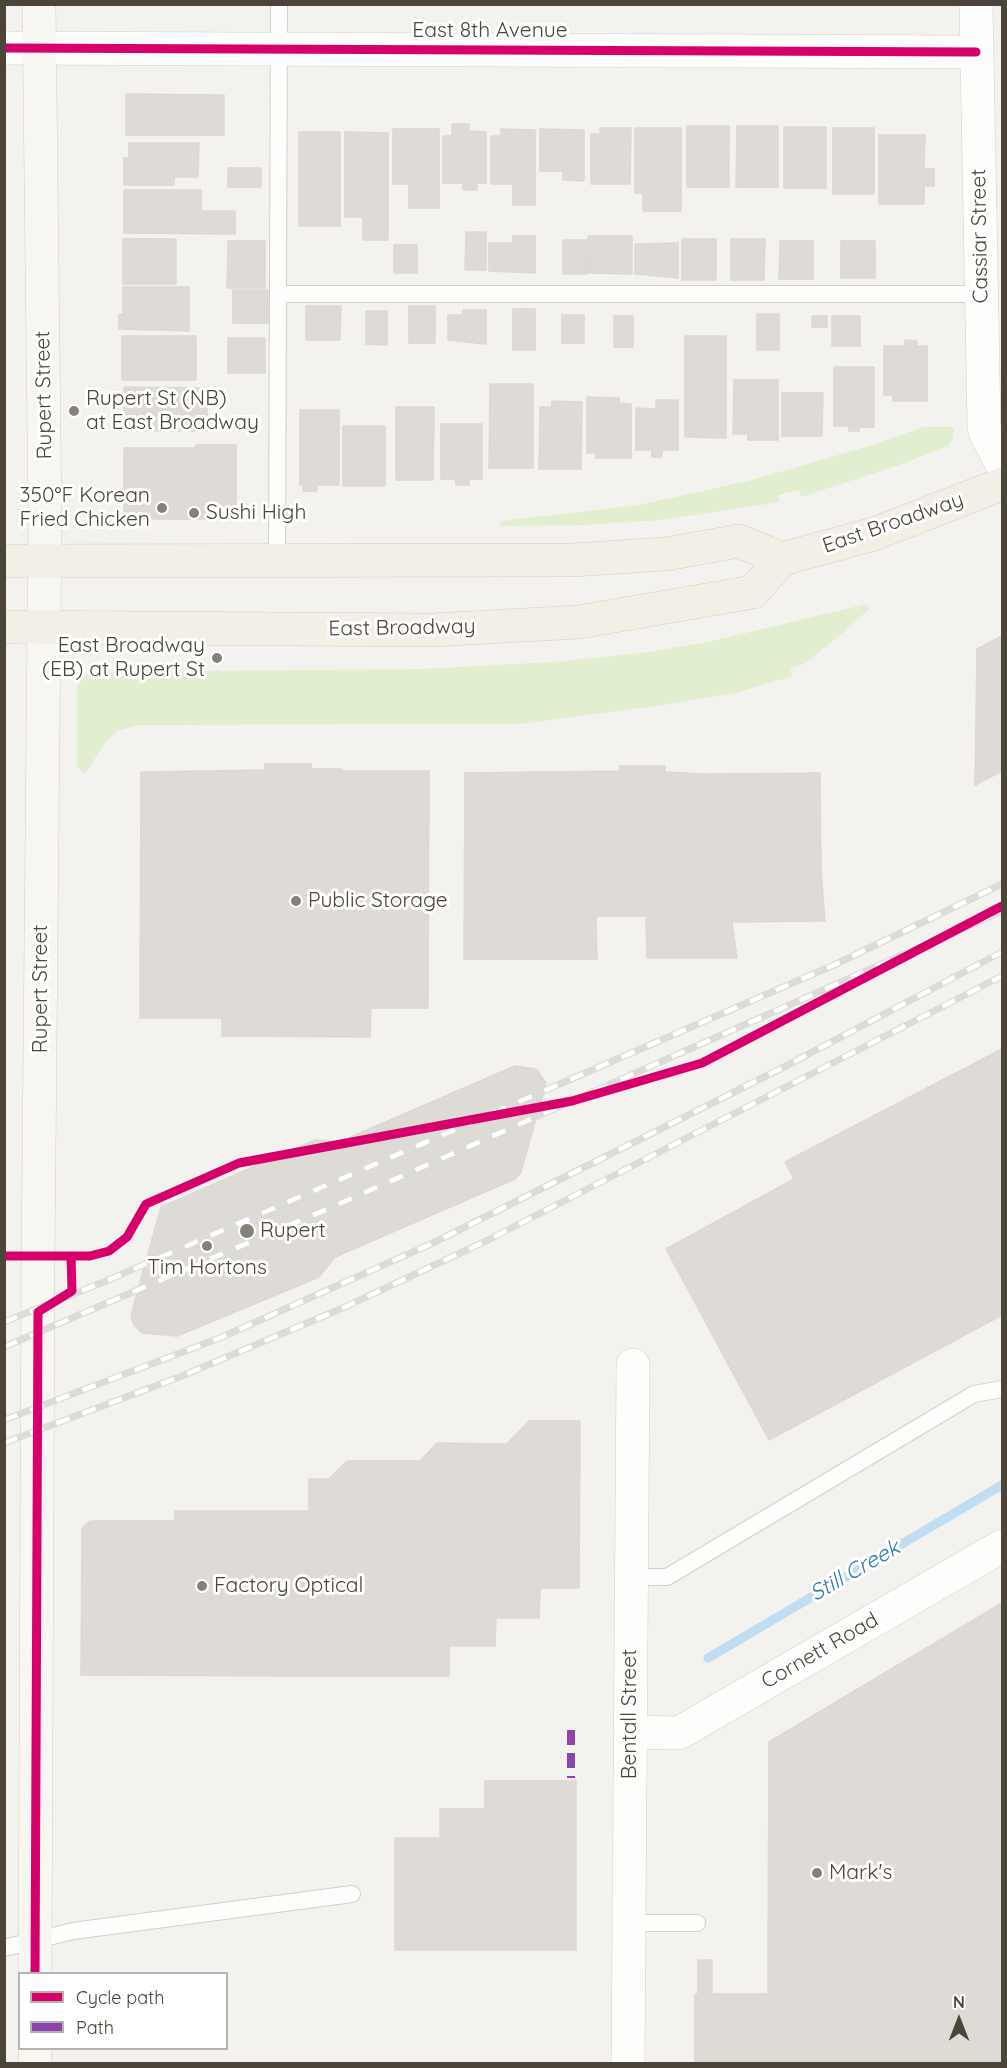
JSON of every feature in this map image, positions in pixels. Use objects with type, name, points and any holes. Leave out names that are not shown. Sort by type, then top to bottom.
[{"type":"main road","name":"Rupert Street","points":[[34,1972],[20,1944],[38,1256],[45,561],[39,4]]},
{"type":"main road","name":"East Broadway","points":[[4,627],[432,630],[579,622],[753,592],[782,559],[874,534],[1002,484]]},
{"type":"main road","points":[[4,561],[572,561],[666,554],[739,541],[782,559]]},
{"type":"street","name":"Cassiar Street","points":[[976,4],[985,432],[1002,464]]},
{"type":"street","name":"East 8th Avenue","points":[[4,48],[976,52]]},
{"type":"street","name":"Bentall Street","points":[[628,2064],[633,1365]]},
{"type":"street","name":"Cornett Road","points":[[630,1732],[679,1733],[1002,1546]]},
{"type":"lane","points":[[277,562],[279,4]]},
{"type":"lane","points":[[279,294],[981,294]]},
{"type":"lane","points":[[631,1577],[668,1577],[974,1394],[1002,1389]]},
{"type":"lane","points":[[20,1944],[73,1931],[352,1894]]},
{"type":"lane","points":[[629,1923],[697,1923]]},
{"type":"green space","points":[[923,427],[954,427],[953,439],[948,446],[902,464],[801,497],[799,490],[778,495],[780,502],[661,520],[585,525],[500,526],[501,521],[639,505],[752,480],[873,445]]},
{"type":"green space","points":[[867,604],[869,609],[843,633],[804,664],[790,668],[793,676],[735,693],[520,724],[138,725],[118,731],[106,741],[85,774],[77,766],[77,687],[83,676],[95,672],[423,669],[553,662],[642,653],[708,642]]},
{"type":"building","points":[[126,94],[224,95],[224,135],[126,135]]},
{"type":"building","points":[[452,124],[469,124],[469,131],[486,132],[486,183],[477,183],[477,190],[463,190],[463,183],[443,183],[443,136],[452,136]]},
{"type":"building","points":[[687,126],[729,126],[729,187],[687,187]]},
{"type":"building","points":[[737,126],[778,126],[778,187],[736,187]]},
{"type":"building","points":[[784,127],[826,127],[826,188],[784,188]]},
{"type":"building","points":[[600,128],[631,128],[630,184],[591,184],[591,134],[600,134]]},
{"type":"building","points":[[635,128],[681,128],[681,211],[643,211],[643,193],[635,193]]},
{"type":"building","points":[[833,128],[874,128],[874,194],[833,194]]},
{"type":"building","points":[[393,129],[439,129],[439,208],[409,208],[409,184],[393,184]]},
{"type":"building","points":[[501,129],[535,130],[535,205],[513,205],[513,184],[491,184],[491,136],[501,136]]},
{"type":"building","points":[[540,129],[584,130],[584,181],[563,180],[563,171],[540,171]]},
{"type":"building","points":[[299,132],[340,132],[340,226],[299,226]]},
{"type":"building","points":[[345,132],[388,133],[388,240],[363,240],[363,217],[345,217]]},
{"type":"building","points":[[879,135],[925,135],[924,169],[934,169],[934,186],[924,186],[924,204],[879,204]]},
{"type":"building","points":[[129,143],[199,143],[198,177],[174,177],[174,185],[124,185],[124,158],[129,158]]},
{"type":"building","points":[[228,168],[261,168],[261,187],[228,187]]},
{"type":"building","points":[[124,190],[201,190],[201,211],[235,211],[235,234],[124,233]]},
{"type":"building","points":[[466,232],[486,232],[486,270],[465,270]]},
{"type":"building","points":[[513,236],[535,236],[535,273],[489,271],[489,243],[513,243]]},
{"type":"building","points":[[588,236],[632,236],[632,274],[587,273]]},
{"type":"building","points":[[123,239],[176,239],[176,284],[123,284]]},
{"type":"building","points":[[682,239],[716,239],[716,280],[682,280]]},
{"type":"building","points":[[731,239],[765,239],[764,280],[731,280]]},
{"type":"building","points":[[563,240],[586,240],[586,274],[563,274]]},
{"type":"building","points":[[228,241],[265,241],[265,288],[227,288]]},
{"type":"building","points":[[780,241],[813,241],[813,279],[779,279]]},
{"type":"building","points":[[841,241],[875,241],[875,278],[841,278]]},
{"type":"building","points":[[678,243],[678,278],[635,274],[635,244]]},
{"type":"building","points":[[394,245],[417,245],[417,273],[394,273]]},
{"type":"building","points":[[123,287],[189,287],[189,331],[119,329],[119,314],[123,314]]},
{"type":"building","points":[[233,290],[268,290],[268,323],[233,323]]},
{"type":"building","points":[[306,306],[341,306],[340,340],[306,340]]},
{"type":"building","points":[[409,306],[435,306],[435,343],[409,343]]},
{"type":"building","points":[[513,309],[535,309],[535,350],[513,350]]},
{"type":"building","points":[[463,310],[486,310],[486,344],[448,340],[448,315],[463,315]]},
{"type":"building","points":[[366,311],[387,311],[387,345],[366,344]]},
{"type":"building","points":[[757,314],[779,314],[779,350],[757,350]]},
{"type":"building","points":[[562,315],[584,315],[584,343],[562,343]]},
{"type":"building","points":[[614,316],[633,316],[633,347],[614,347]]},
{"type":"building","points":[[812,316],[827,316],[827,327],[812,327]]},
{"type":"building","points":[[832,316],[860,316],[860,346],[832,346]]},
{"type":"building","points":[[122,336],[196,336],[196,380],[122,380]]},
{"type":"building","points":[[685,336],[726,336],[726,438],[685,437]]},
{"type":"building","points":[[228,338],[265,338],[265,373],[228,373]]},
{"type":"building","points":[[905,340],[917,341],[917,346],[927,346],[927,401],[893,401],[893,395],[884,395],[884,346],[905,346]]},
{"type":"building","points":[[834,367],[874,367],[874,427],[859,427],[859,431],[849,431],[849,426],[834,426]]},
{"type":"building","points":[[734,380],[778,380],[778,440],[748,440],[748,434],[733,434]]},
{"type":"building","points":[[490,384],[533,384],[533,468],[489,468]]},
{"type":"building","points":[[124,387],[207,388],[207,431],[124,431]]},
{"type":"building","points":[[782,393],[823,393],[822,436],[782,436]]},
{"type":"building","points":[[587,397],[619,398],[619,403],[631,404],[631,458],[596,458],[596,453],[587,453]]},
{"type":"building","points":[[656,400],[678,400],[678,450],[662,450],[662,457],[652,457],[652,450],[636,450],[636,408],[656,409]]},
{"type":"building","points":[[552,401],[582,402],[581,469],[539,469],[540,407],[552,407]]},
{"type":"building","points":[[396,407],[434,407],[433,480],[396,480]]},
{"type":"building","points":[[300,410],[339,410],[339,485],[317,485],[317,491],[303,491],[303,485],[300,485]]},
{"type":"building","points":[[441,424],[482,424],[482,479],[469,479],[469,485],[456,485],[456,479],[441,479]]},
{"type":"building","points":[[343,426],[385,426],[385,486],[343,486]]},
{"type":"building","points":[[196,445],[236,445],[236,519],[196,519]]},
{"type":"building","points":[[124,448],[196,448],[196,519],[124,519]]},
{"type":"building","points":[[1002,636],[1002,771],[975,785],[977,649]]},
{"type":"building","points":[[265,764],[311,764],[311,769],[342,769],[342,771],[429,771],[428,1008],[371,1008],[370,1037],[222,1036],[222,1018],[140,1018],[141,772],[265,770]]},
{"type":"building","points":[[620,766],[665,766],[665,772],[703,774],[820,773],[821,871],[825,921],[732,922],[737,958],[647,958],[646,916],[596,916],[597,959],[464,959],[465,773],[620,771]]},
{"type":"building","points":[[1002,1049],[1002,1315],[769,1440],[666,1249],[794,1179],[785,1162]]},
{"type":"building","points":[[515,1066],[536,1069],[546,1083],[521,1172],[515,1179],[335,1257],[319,1277],[177,1336],[142,1333],[134,1325],[131,1317],[161,1207],[315,1140],[339,1142]]},
{"type":"building","points":[[529,1421],[580,1421],[579,1588],[540,1588],[539,1618],[496,1618],[495,1646],[449,1646],[449,1676],[309,1676],[309,1479],[329,1479],[347,1461],[420,1461],[437,1443],[507,1444]]},
{"type":"building","points":[[175,1511],[309,1511],[309,1676],[81,1675],[82,1528],[90,1521],[175,1521]]},
{"type":"building","points":[[1002,1603],[1002,1968],[768,1967],[769,1742]]},
{"type":"building","points":[[485,1781],[576,1781],[576,1950],[395,1950],[395,1838],[440,1838],[440,1809],[485,1809]]},
{"type":"building","points":[[698,1960],[712,1960],[712,1994],[698,1994]]},
{"type":"building","points":[[768,1967],[1002,1968],[1002,2064],[695,2064],[695,1994],[768,1994]]},
{"type":"waterway","name":"Still Creek","points":[[708,1658],[1002,1485]]},
{"type":"railway","points":[[4,1322],[106,1281],[834,965],[1002,884]]},
{"type":"railway","points":[[4,1347],[332,1207],[1002,911]]},
{"type":"railway","points":[[4,1420],[222,1337],[433,1243],[784,1067],[1002,952]]},
{"type":"railway","points":[[4,1443],[182,1376],[345,1307],[488,1240],[1002,976]]},
{"type":"marked path","points":[[571,1730],[571,1778]]},
{"type":"cycle path","points":[[4,48],[976,52]]},
{"type":"cycle path","points":[[4,1256],[90,1256],[109,1251],[127,1237],[146,1204],[239,1163],[572,1101],[702,1063],[1002,906]]},
{"type":"cycle path","points":[[35,1972],[38,1312],[72,1291],[71,1256]]},
{"type":"place","name":"Rupert St (NB) at East Broadway","points":[[74,411]]},
{"type":"place","name":"350°F Korean Fried Chicken","points":[[162,508]]},
{"type":"place","name":"Sushi High","points":[[194,513]]},
{"type":"place","name":"East Broadway (EB) at Rupert St","points":[[217,658]]},
{"type":"place","name":"Public Storage","points":[[296,901]]},
{"type":"place","name":"Rupert","points":[[247,1231]]},
{"type":"place","name":"Tim Hortons","points":[[207,1246]]},
{"type":"place","name":"Factory Optical","points":[[202,1586]]},
{"type":"place","name":"Mark's","points":[[817,1873]]}]
